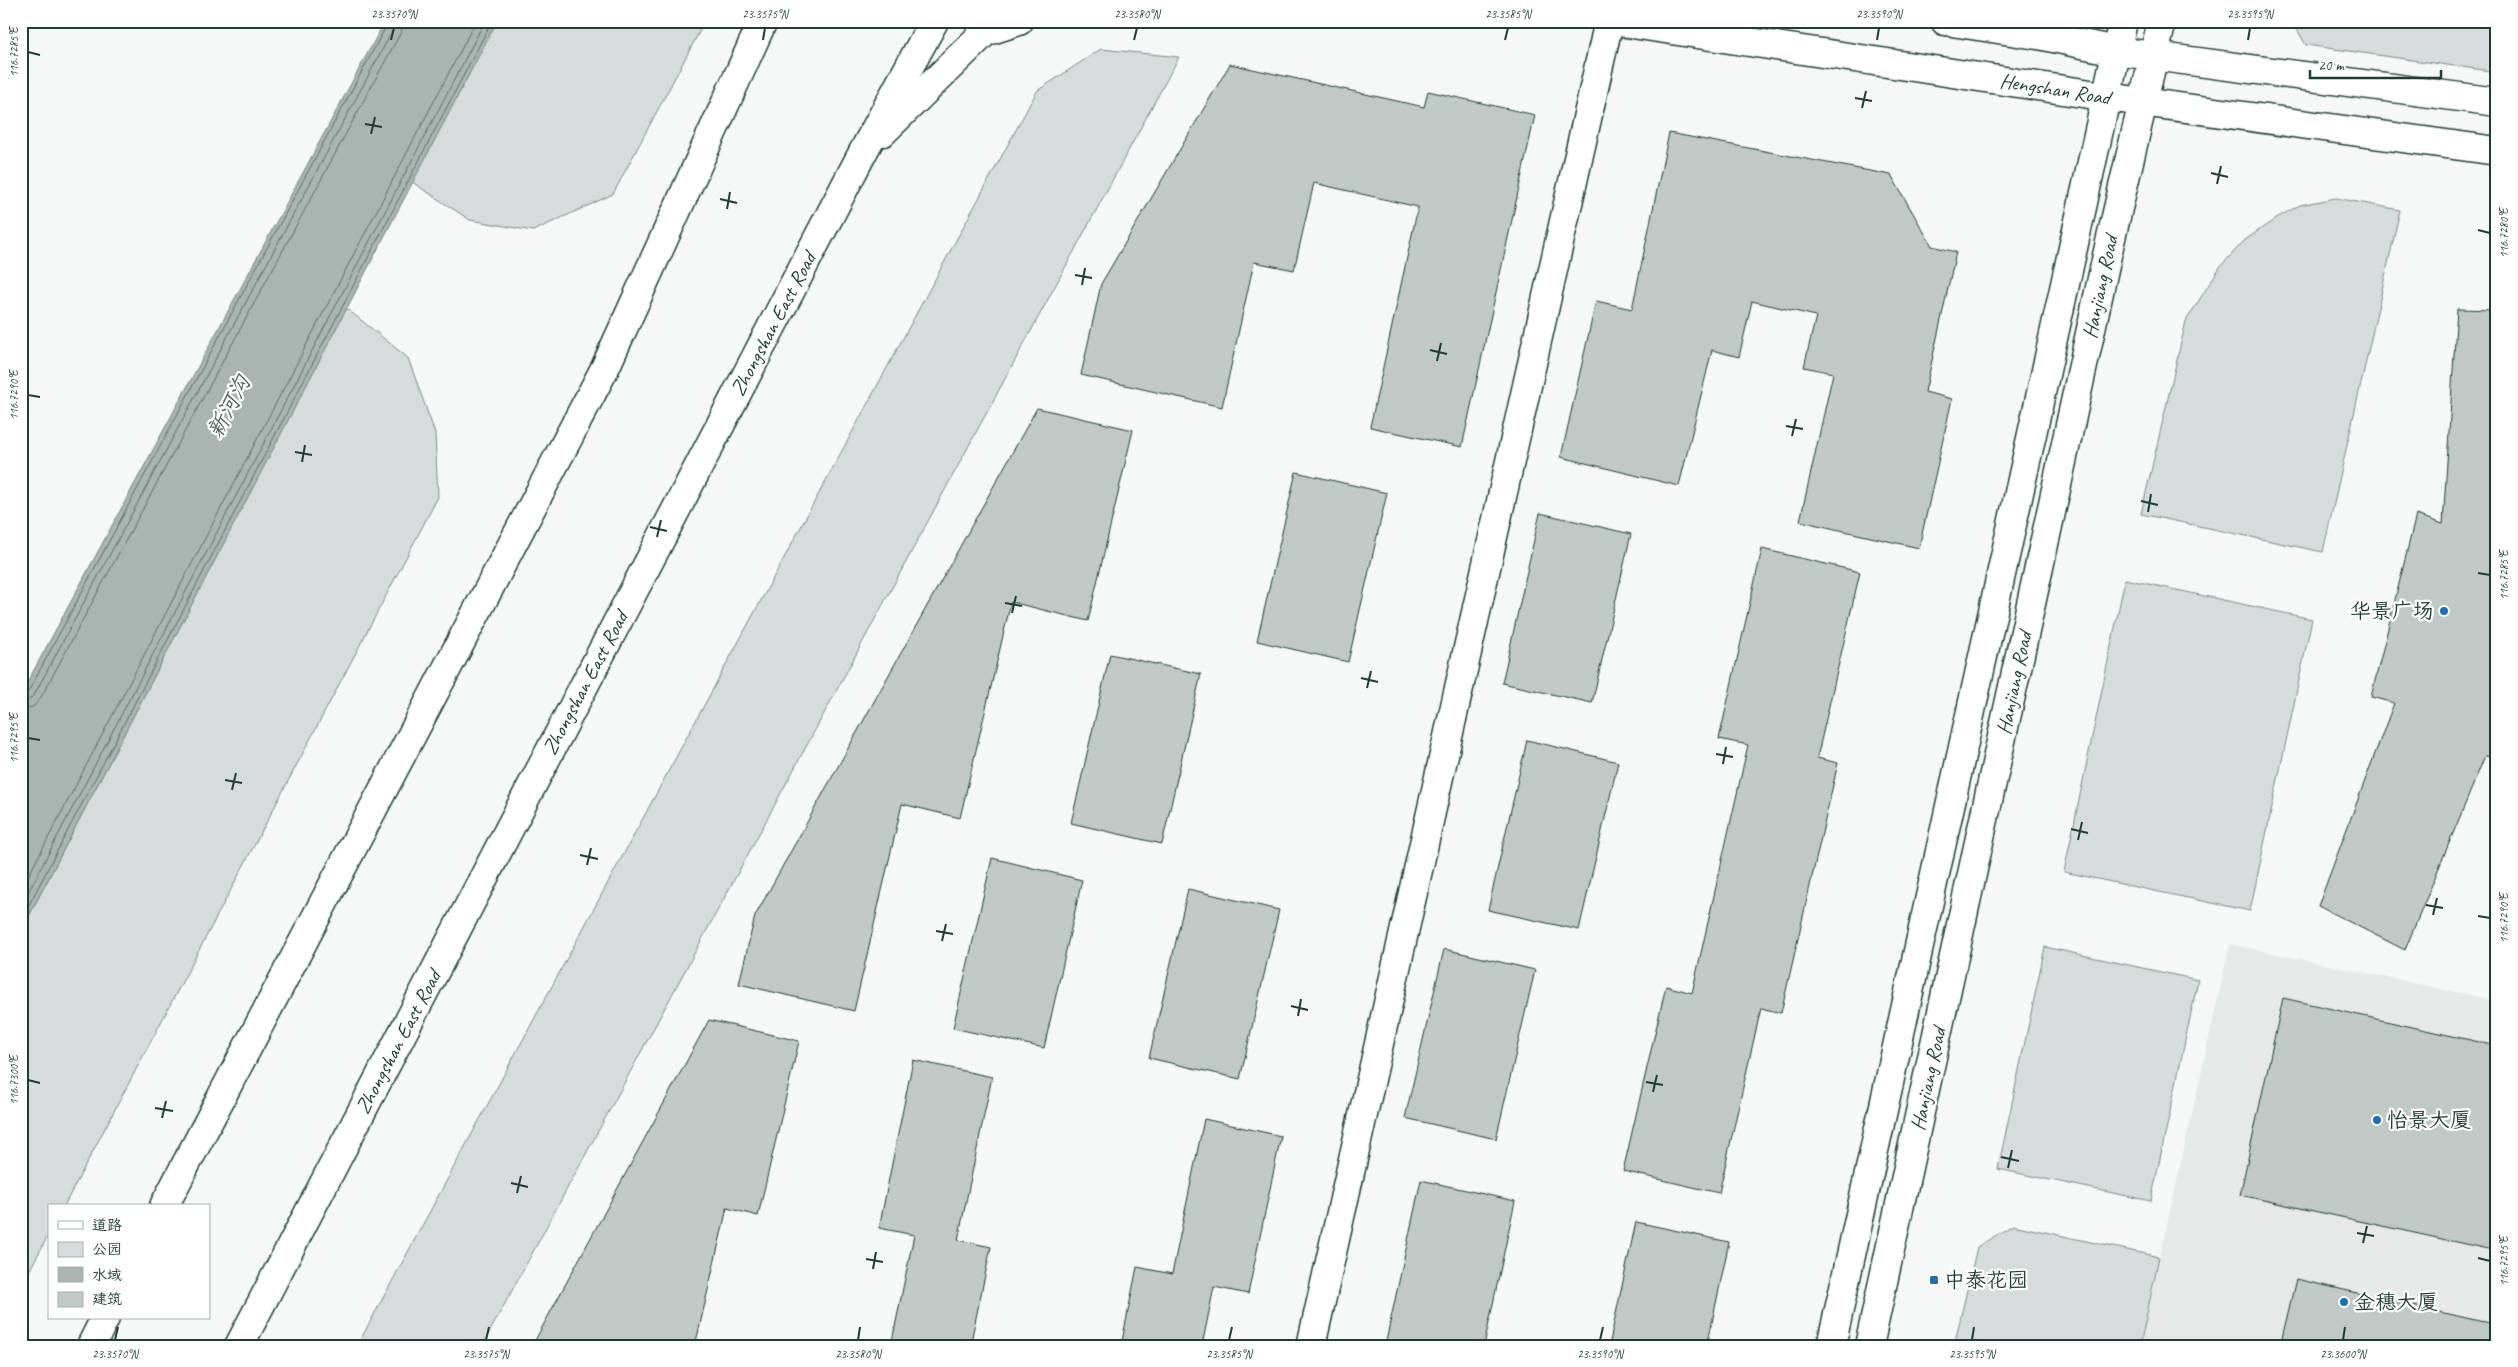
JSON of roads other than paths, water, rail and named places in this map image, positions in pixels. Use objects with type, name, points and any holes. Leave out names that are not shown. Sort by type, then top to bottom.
[{"type":"street","points":[[165,1204],[604,368],[763,21]]},
{"type":"street","name":"Zhongshan East Road","points":[[239,1346],[863,152],[934,21]]},
{"type":"street","points":[[863,152],[985,32],[1019,21]]},
{"type":"street","points":[[1311,1346],[1609,21]]},
{"type":"street","name":"Hengshan Road","points":[[1613,21],[2106,97],[2497,150]]},
{"type":"street","points":[[1945,21],[2044,36],[2116,51],[2497,102]]},
{"type":"street","points":[[1832,1346],[2124,21]]},
{"type":"street","name":"Hanjiang Road","points":[[1869,1346],[2108,251],[2162,21]]},
{"type":"street","points":[[91,1346],[104,1320]]},
{"type":"water","name":"新河沟","points":[[385,21],[497,21],[21,931],[21,694]]},
{"type":"place","name":"华景广场","points":[[2444,611]]},
{"type":"place","name":"怡景大厦","points":[[2377,1120]]},
{"type":"place","name":"中泰花园","points":[[1934,1280]]},
{"type":"place","name":"金穗大厦","points":[[2344,1302]]}]
